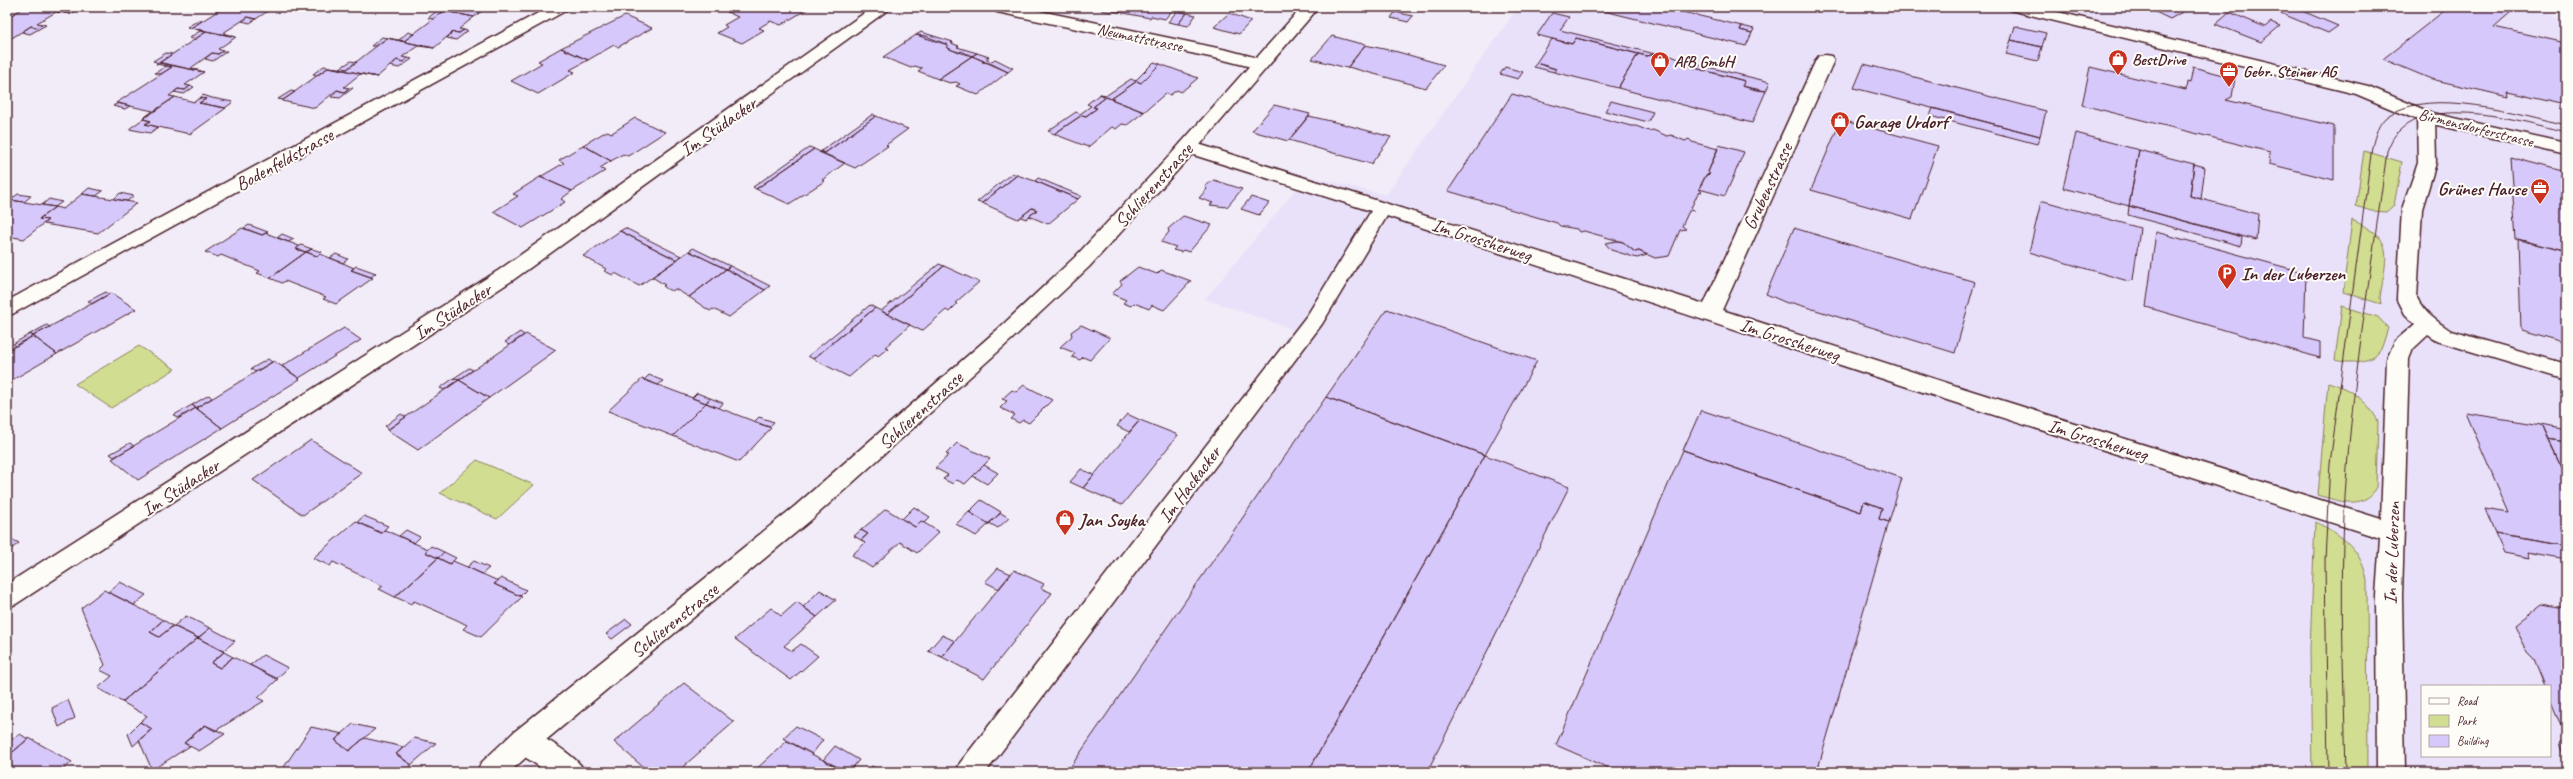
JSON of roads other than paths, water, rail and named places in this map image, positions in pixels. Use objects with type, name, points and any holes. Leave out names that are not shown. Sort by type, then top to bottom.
[{"type":"street","name":"Bodenfeldstrasse","points":[[7,310],[561,7]]},
{"type":"street","name":"Im Stüdacker","points":[[7,597],[506,275],[884,7]]},
{"type":"street","name":"Neumattstrasse","points":[[998,7],[1227,55],[1259,64]]},
{"type":"street","name":"Schlierenstrasse","points":[[491,772],[524,741],[803,513],[909,421],[1082,262],[1188,147],[1259,64],[1311,7]]},
{"type":"street","name":"Birmensdorferstrasse","points":[[2016,7],[2356,88],[2426,117],[2566,149]]},
{"type":"street","name":"Grubenstrasse","points":[[1710,312],[1825,60]]},
{"type":"street","points":[[2426,117],[2427,163],[2412,209],[2407,298],[2412,309],[2428,325],[2444,336],[2477,347],[2566,372]]},
{"type":"street","name":"Im Grossherweg","points":[[1188,147],[1710,312],[1962,396],[2392,532]]},
{"type":"street","name":"Im Hackacker","points":[[970,772],[1315,319],[1382,208]]},
{"type":"street","name":"In der Luberzen","points":[[2391,772],[2389,596],[2398,359],[2407,342],[2428,325]]},
{"type":"street","points":[[524,741],[571,772]]},
{"type":"tram line","points":[[2328,772],[2325,560],[2330,463],[2372,147],[2376,134],[2382,121],[2389,115],[2407,107],[2428,103],[2476,105],[2566,125]]},
{"type":"tram line","points":[[2346,772],[2342,579],[2347,469],[2356,378],[2387,151],[2394,137],[2400,130],[2416,120],[2435,114],[2480,114],[2527,122],[2566,132]]},
{"type":"place","name":"BestDrive","points":[[2118,76]]},
{"type":"place","name":"AfB GmbH","points":[[1660,78]]},
{"type":"place","name":"Gebr. Steiner AG","points":[[2229,88]]},
{"type":"place","name":"Garage Urdorf","points":[[1840,138]]},
{"type":"place","name":"Grünes Hause","points":[[2540,205]]},
{"type":"place","name":"In der Luberzen","points":[[2227,290]]},
{"type":"place","name":"Jan Soyka","points":[[1065,536]]}]
